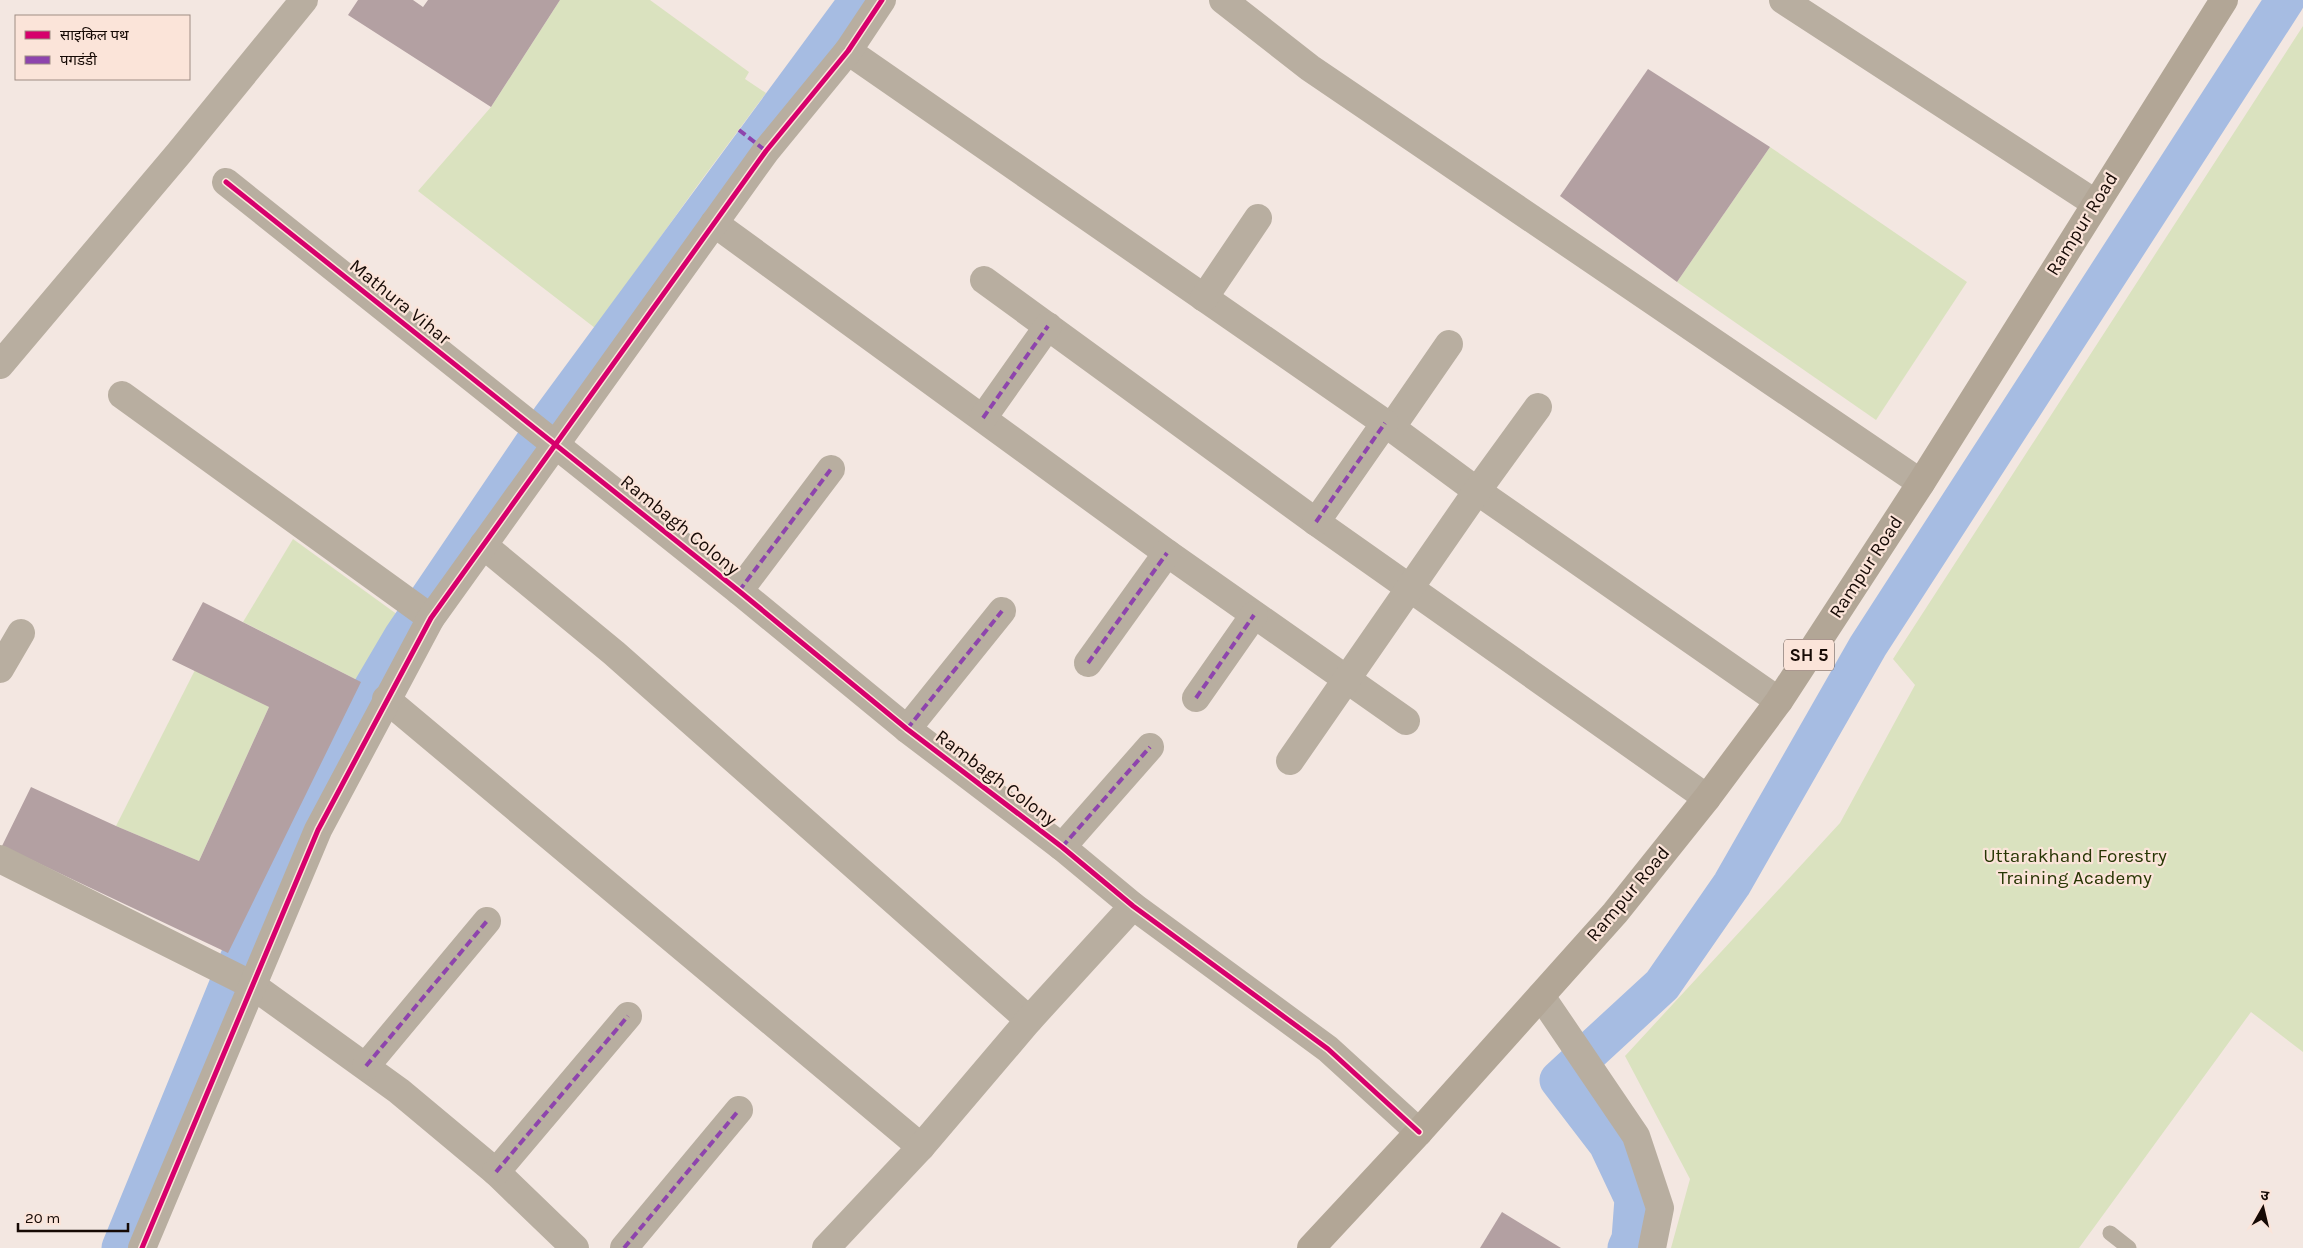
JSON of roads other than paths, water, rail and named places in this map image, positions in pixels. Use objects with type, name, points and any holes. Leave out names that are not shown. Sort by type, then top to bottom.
[{"type":"main road","name":"Rampur Road","points":[[1311,1248],[1419,1132],[1615,913],[1707,798],[1779,701],[1921,482],[2224,0]]},
{"type":"street","points":[[0,365],[179,153],[304,0]]},
{"type":"street","points":[[142,1248],[240,979],[386,699],[423,611],[483,544],[553,443],[766,151],[848,52],[882,0]]},
{"type":"street","points":[[1223,0],[1310,68],[1921,482]]},
{"type":"street","points":[[1783,0],[2095,203]]},
{"type":"street","points":[[848,52],[1388,426],[1477,491],[1779,701]]},
{"type":"street","name":"Mathura Vihar","points":[[226,182],[553,443]]},
{"type":"street","points":[[1204,298],[1258,218]]},
{"type":"street","points":[[714,223],[1167,554],[1406,721]]},
{"type":"street","points":[[984,280],[1316,522],[1707,798]]},
{"type":"street","points":[[983,418],[1048,326]]},
{"type":"street","points":[[1316,522],[1449,344]]},
{"type":"street","points":[[122,396],[423,611]]},
{"type":"street","points":[[1290,761],[1477,491],[1538,407]]},
{"type":"street","name":"Rambagh Colony","points":[[553,443],[908,729],[1062,847],[1133,906],[1328,1049],[1419,1132]]},
{"type":"street","points":[[739,591],[831,469]]},
{"type":"street","points":[[483,544],[614,653],[1029,1020]]},
{"type":"street","points":[[1088,663],[1167,554]]},
{"type":"street","points":[[908,729],[1002,611]]},
{"type":"street","points":[[1196,698],[1254,614]]},
{"type":"street","points":[[0,668],[21,633]]},
{"type":"street","points":[[386,699],[921,1147]]},
{"type":"street","points":[[1062,847],[1150,747]]},
{"type":"street","points":[[0,859],[240,979],[366,1066],[496,1172],[575,1248]]},
{"type":"street","points":[[826,1248],[921,1147],[1029,1020],[1133,906]]},
{"type":"street","points":[[366,1066],[487,921]]},
{"type":"street","points":[[1541,996],[1636,1136],[1660,1208],[1652,1248]]},
{"type":"street","points":[[496,1172],[628,1016]]},
{"type":"street","points":[[624,1248],[739,1110]]},
{"type":"lane","points":[[2110,1233],[2129,1248]]},
{"type":"waterway","points":[[121,1248],[245,945],[350,727],[403,637],[552,417],[859,0]]},
{"type":"waterway","points":[[1627,1248],[1631,1239],[1634,1199],[1608,1144],[1559,1080],[1662,985],[1732,884],[1868,646],[2285,0]]},
{"type":"park label","name":"Uttarakhand Forestry Training Academy","points":[[2075,867]]}]
